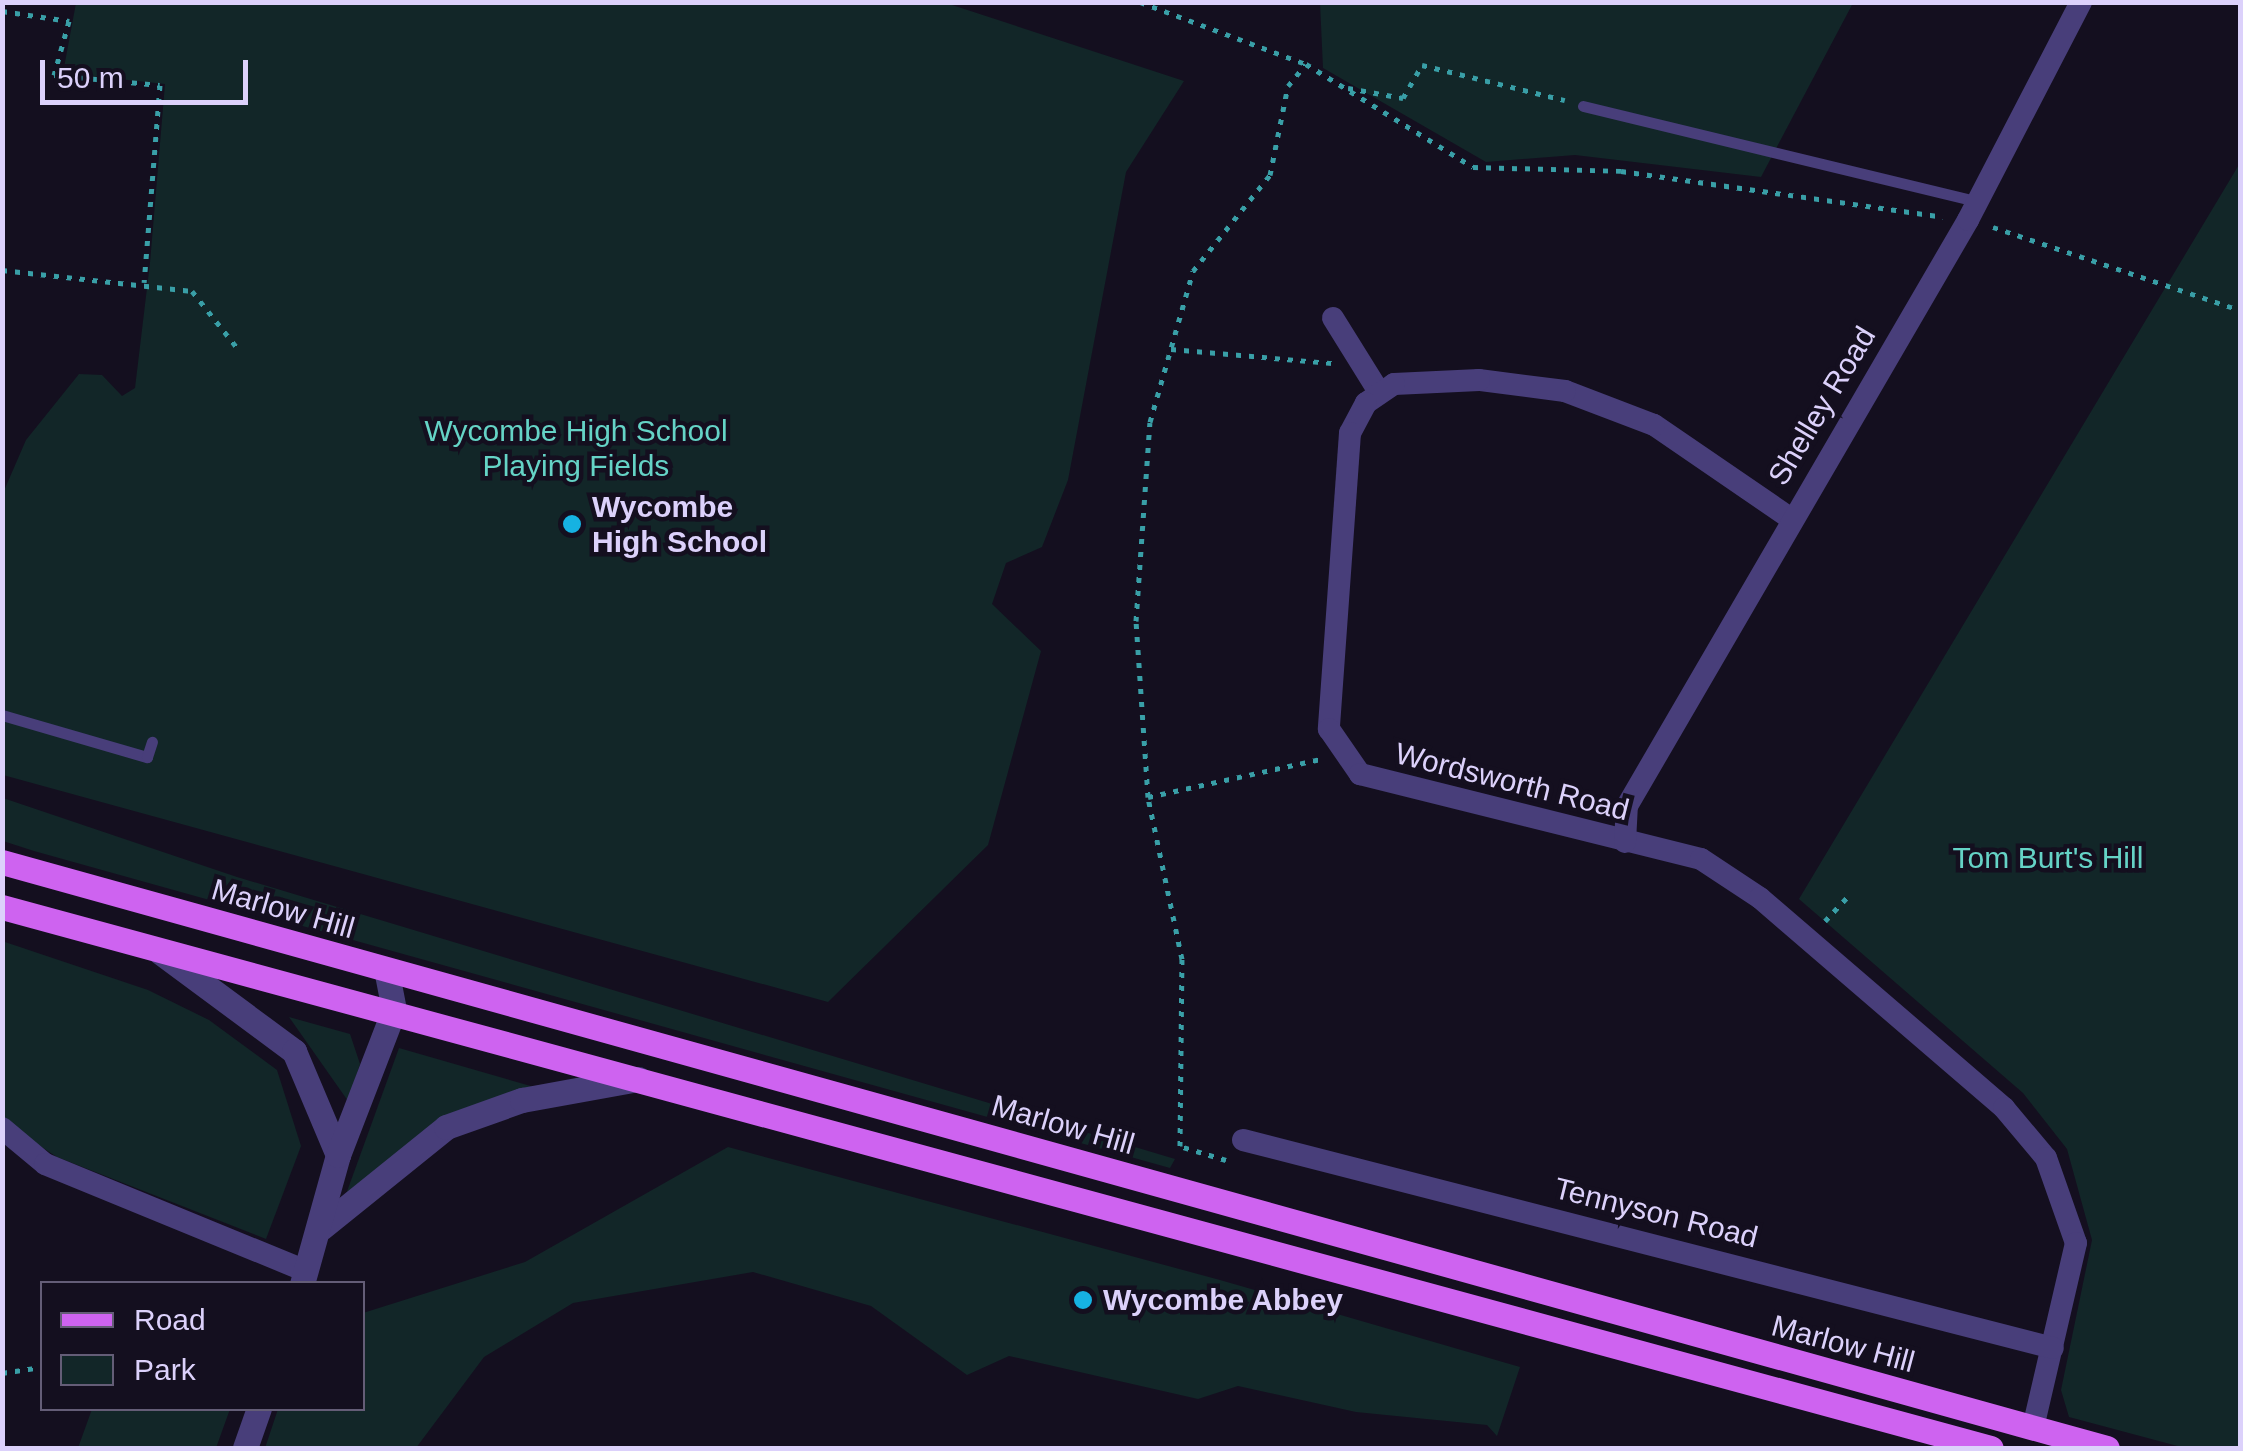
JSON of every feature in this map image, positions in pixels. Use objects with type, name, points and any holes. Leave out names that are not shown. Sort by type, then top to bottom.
[{"type":"main road","name":"Marlow Hill","points":[[2,862],[386,974],[2107,1448]]},
{"type":"main road","name":"Marlow Hill","points":[[2,907],[394,1010],[1991,1448]]},
{"type":"street","name":"Shelley Road","points":[[1625,842],[1627,806],[1790,518],[1973,210],[2081,2]]},
{"type":"street","points":[[1332,318],[1378,392]]},
{"type":"street","points":[[1340,754],[1328,706],[1350,434],[1378,392],[1479,380],[1565,391],[1654,425],[1790,518]]},
{"type":"street","name":"Wordsworth Road","points":[[1340,754],[1360,774],[1701,859],[1807,939],[2004,1108],[2046,1158],[2076,1243],[2033,1428]]},
{"type":"street","points":[[157,950],[294,1051],[338,1154]]},
{"type":"street","points":[[2,1128],[45,1164],[304,1278],[321,1228],[338,1154],[394,1010],[386,974]]},
{"type":"street","points":[[321,1228],[446,1127],[522,1100],[638,1078]]},
{"type":"street","name":"Tennyson Road","points":[[1243,1140],[2052,1348]]},
{"type":"street","points":[[244,1448],[257,1411]]},
{"type":"lane","points":[[1583,106],[1973,210]]},
{"type":"lane","points":[[2,715],[147,757],[152,742]]},
{"type":"path","points":[[1140,2],[1306,64],[1473,167],[1621,171],[1973,210],[2240,310]]},
{"type":"path","points":[[2,11],[69,22],[54,75],[160,84],[144,282]]},
{"type":"path","points":[[1180,1157],[1182,959],[1148,797],[1136,621],[1150,422],[1192,270],[1270,175],[1288,86],[1306,64]]},
{"type":"path","points":[[1345,88],[1403,98],[1422,64],[1583,106]]},
{"type":"path","points":[[2,270],[192,290],[239,350]]},
{"type":"path","points":[[1170,349],[1363,366]]},
{"type":"path","points":[[1148,797],[1340,754]]},
{"type":"path","points":[[1807,939],[1850,894]]},
{"type":"path","points":[[1180,1146],[1194,1151]]},
{"type":"path","points":[[2,1374],[40,1367]]},
{"type":"green space","name":"Wycombe High School Playing Fields","points":[[76,3],[946,3],[1184,81],[1126,172],[1068,480],[1042,547],[1006,563],[992,604],[1041,651],[988,845],[828,1002],[3,775],[3,493],[26,440],[79,374],[102,375],[122,396],[135,388],[150,263],[165,84],[63,73]]},
{"type":"green space","points":[[1320,3],[1853,3],[1761,177],[1575,155],[1486,162],[1323,68]]},
{"type":"green space","name":"Tom Burt's Hill","points":[[2240,163],[2240,1448],[2185,1448],[2069,1417],[2061,1390],[2092,1240],[2067,1149],[2023,1093],[1799,899]]},
{"type":"green space","points":[[3,798],[237,877],[1175,1159],[1170,1168],[34,851],[3,841]]},
{"type":"green space","points":[[2,941],[148,990],[209,1020],[277,1070],[301,1146],[266,1239],[57,1157],[3,1122]]},
{"type":"green space","points":[[289,1017],[350,1034],[360,1064],[348,1101]]},
{"type":"green space","points":[[399,1048],[534,1087],[345,1197]]},
{"type":"green space","points":[[728,1147],[1220,1280],[1520,1367],[1497,1436],[1487,1425],[1356,1412],[1238,1386],[1198,1399],[1009,1356],[967,1375],[871,1306],[753,1272],[573,1303],[484,1357],[416,1448],[265,1448],[277,1411],[365,1411],[365,1312],[525,1262]]},
{"type":"green space","points":[[91,1411],[229,1411],[216,1448],[78,1448]]},
{"type":"place","name":"Wycombe High School","points":[[572,524]]},
{"type":"place","name":"Wycombe Abbey","points":[[1083,1300]]}]
